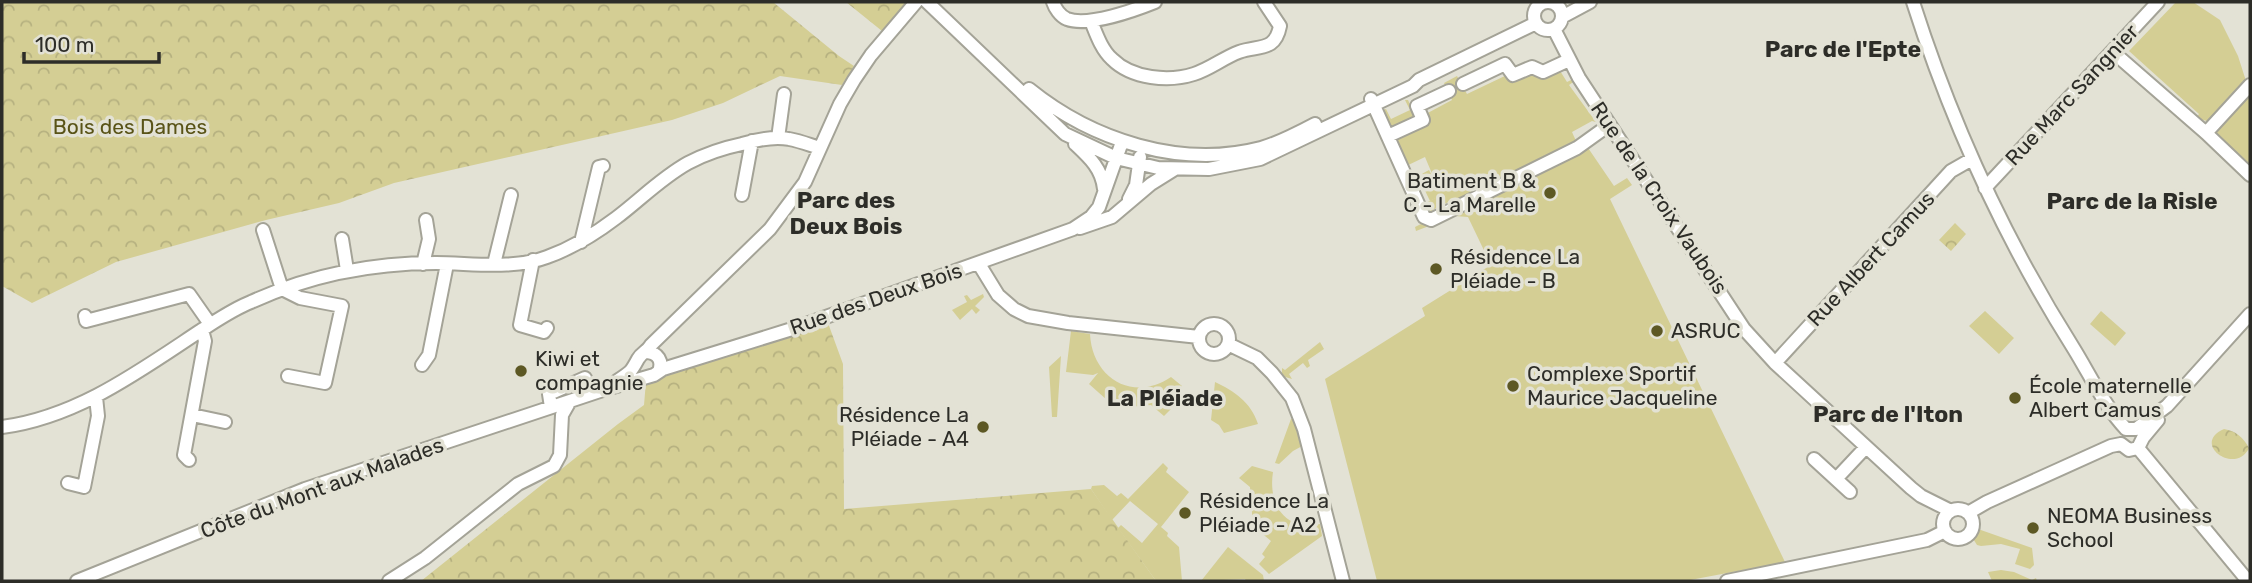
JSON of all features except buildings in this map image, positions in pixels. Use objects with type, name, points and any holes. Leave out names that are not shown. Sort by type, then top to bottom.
[{"type":"street","points":[[606,389],[637,365],[639,371],[654,363],[659,338],[770,229],[805,183],[840,104],[854,80],[916,2]]},
{"type":"street","points":[[927,2],[1099,168],[1105,193]]},
{"type":"street","points":[[1053,2],[1055,9],[1067,19],[1091,21],[1153,2]]},
{"type":"street","points":[[1091,21],[1112,60],[1127,69],[1148,76],[1174,79],[1197,73],[1239,52],[1268,46],[1278,36],[1280,26],[1264,2]]},
{"type":"street","points":[[1561,13],[1590,2]]},
{"type":"street","points":[[1913,2],[1929,53],[1972,159],[2049,308],[2136,436],[2248,581]]},
{"type":"street","name":"Rue Marc Sangnier","points":[[1985,188],[2158,2]]},
{"type":"street","points":[[1542,3],[1554,3],[1561,13],[1560,23],[1554,29],[1546,30],[1536,23],[1535,10],[1542,3]]},
{"type":"street","points":[[1065,134],[1116,158],[1138,164],[1175,169],[1227,167],[1272,154],[1373,104],[1404,82],[1419,80],[1536,23]]},
{"type":"street","name":"Rue de la Croix Vaubois","points":[[1554,29],[1569,60],[1609,125],[1744,329],[1775,363],[1921,496],[1951,511]]},
{"type":"street","points":[[966,38],[1050,105],[1104,134],[1122,142],[1142,146],[1201,154],[1230,153],[1264,147],[1373,104]]},
{"type":"street","points":[[2113,52],[2250,175]]},
{"type":"street","points":[[1464,84],[1505,64],[1513,75],[1532,67],[1543,72],[1569,60]]},
{"type":"street","points":[[2206,133],[2250,85]]},
{"type":"street","points":[[1388,136],[1423,120],[1417,106],[1449,91]]},
{"type":"street","points":[[778,138],[784,94]]},
{"type":"street","points":[[1373,104],[1424,217],[1431,220],[1577,148],[1609,125]]},
{"type":"street","points":[[2,427],[34,422],[96,397],[249,302],[312,278],[346,270],[423,264],[494,264],[545,258],[581,242],[686,164],[713,151],[752,141],[778,138],[788,138],[820,148]]},
{"type":"street","points":[[742,195],[752,141]]},
{"type":"street","name":"Rue des Deux Bois","points":[[1073,229],[1095,212],[1105,193],[1122,142]]},
{"type":"street","points":[[1127,204],[1136,185],[1142,146]]},
{"type":"street","name":"Rue Albert Camus","points":[[1775,363],[1951,172],[1972,159]]},
{"type":"street","points":[[581,242],[599,167],[603,166]]},
{"type":"street","name":"Rue des Deux Bois","points":[[654,363],[678,364],[792,329],[1073,229],[1106,220],[1151,184],[1175,169]]},
{"type":"street","points":[[494,264],[511,195]]},
{"type":"street","points":[[423,264],[429,239],[426,220]]},
{"type":"street","points":[[263,230],[282,289],[300,298],[342,306],[325,383],[288,376]]},
{"type":"street","points":[[342,239],[346,270]]},
{"type":"street","points":[[533,260],[520,325],[544,332],[547,328]]},
{"type":"street","points":[[422,365],[429,355],[447,264]]},
{"type":"street","points":[[979,264],[998,295],[1014,309],[1028,316],[1082,325],[1199,337]]},
{"type":"street","points":[[85,316],[86,321],[189,288],[206,327],[184,456],[188,460]]},
{"type":"street","points":[[2136,436],[2167,406],[2250,314]]},
{"type":"street","points":[[1199,337],[1208,326],[1217,325],[1225,330],[1228,344]]},
{"type":"street","points":[[1199,337],[1203,349],[1210,354],[1219,353],[1228,344]]},
{"type":"street","points":[[1228,344],[1257,358],[1292,398],[1304,429],[1343,581]]},
{"type":"street","name":"Côte du Mont aux Malades","points":[[78,581],[305,489],[606,389],[654,363]]},
{"type":"street","points":[[551,407],[549,394],[585,378]]},
{"type":"street","points":[[68,483],[84,487],[99,416],[96,397]]},
{"type":"street","points":[[389,581],[425,558],[518,484],[555,466],[560,455],[562,415],[570,401]]},
{"type":"street","points":[[192,415],[225,422]]},
{"type":"street","points":[[1968,513],[2111,446],[2121,444],[2122,434],[2136,436]]},
{"type":"street","points":[[1836,479],[1866,447]]},
{"type":"street","points":[[1814,459],[1850,492]]},
{"type":"street","points":[[1961,509],[1968,513],[1973,526],[1967,536],[1956,538],[1945,531],[1945,519],[1951,511],[1961,509]]},
{"type":"street","points":[[1727,581],[1927,540],[1945,531]]},
{"type":"green space","name":"Bois des Dames","points":[[2,2],[773,2],[854,66],[842,85],[780,76],[723,103],[672,120],[394,183],[339,203],[266,220],[116,262],[32,303],[2,286]]},
{"type":"green space","points":[[846,2],[908,2],[882,31]]},
{"type":"green space","points":[[2176,2],[2193,2],[2220,20],[2238,56],[2246,81],[2207,121],[2196,118],[2199,114],[2129,51]]},
{"type":"green space","points":[[1557,66],[1567,82],[1575,78],[1569,85],[1596,122],[1592,121],[1572,132],[1575,145],[1522,172],[1520,168],[1509,173],[1510,177],[1459,201],[1457,198],[1432,210],[1430,215],[1422,205],[1441,195],[1425,157],[1402,168],[1377,112],[1386,109],[1391,119],[1410,110],[1405,100],[1408,100],[1415,115],[1424,115],[1452,100],[1444,83],[1457,76],[1467,94],[1509,74]]},
{"type":"green space","points":[[2250,92],[2250,167],[2213,133]]},
{"type":"green space","name":"Complexe Sportif Maurice Jacqueline","points":[[1584,142],[1614,186],[1627,178],[1632,185],[1610,199],[1785,562],[1685,581],[1377,581],[1325,379],[1425,316],[1422,308],[1491,265],[1468,217],[1455,216],[1416,231],[1415,227]]},
{"type":"green space","points":[[1429,170],[1442,195],[1430,201],[1418,176]]},
{"type":"green space","points":[[1955,223],[1966,234],[1951,251],[1939,240]]},
{"type":"green space","points":[[983,294],[984,297],[975,306],[980,310],[976,314],[972,309],[960,320],[952,310],[967,302],[964,296],[967,295],[971,300]]},
{"type":"green space","points":[[1985,311],[2014,338],[1999,354],[1969,326]]},
{"type":"green space","points":[[2101,311],[2126,333],[2115,346],[2090,324]]},
{"type":"green space","points":[[828,323],[843,364],[844,509],[1091,489],[1156,581],[421,581],[644,405],[646,381]]},
{"type":"green space","points":[[1071,331],[1090,334],[1092,350],[1098,363],[1106,374],[1117,382],[1143,387],[1171,377],[1182,386],[1180,400],[1164,416],[1151,405],[1116,408],[1089,384],[1098,373],[1093,375],[1066,372]]},
{"type":"green space","points":[[1320,342],[1324,349],[1308,360],[1310,366],[1307,368],[1303,363],[1289,374],[1292,379],[1282,376],[1282,368],[1285,370]]},
{"type":"green space","points":[[1061,356],[1057,417],[1052,417],[1049,367]]},
{"type":"green space","points":[[1215,382],[1241,398],[1251,409],[1258,424],[1224,433],[1219,425],[1211,420]]},
{"type":"green space","points":[[1297,417],[1304,445],[1279,464],[1275,463],[1291,419]]},
{"type":"green space","points":[[2224,429],[2236,433],[2247,444],[2249,448],[2243,456],[2226,458],[2214,449],[2212,442],[2215,435]]},
{"type":"green space","points":[[1163,463],[1168,468],[1166,472],[1189,492],[1161,527],[1179,547],[1182,581],[1156,581],[1118,528],[1121,525],[1142,543],[1158,524],[1130,501],[1112,520],[1091,489],[1092,486],[1104,485],[1117,496],[1121,493],[1128,499]]},
{"type":"green space","points":[[1252,466],[1273,472],[1273,494],[1281,513],[1297,524],[1320,524],[1322,536],[1269,574],[1259,564],[1271,541],[1253,526],[1250,487],[1239,478]]},
{"type":"green space","points":[[1978,529],[2032,548],[2034,565],[2030,569],[2015,564],[2020,549],[2001,544],[1977,545],[1972,537]]},
{"type":"green space","points":[[1228,547],[1263,575],[1264,581],[1201,581]]},
{"type":"green space","points":[[2001,570],[2032,580],[2036,578],[2037,581],[1992,581],[1988,572]]},
{"type":"place","name":"Batiment B & C - La Marelle","points":[[1550,193]]},
{"type":"place","name":"Résidence La Pléiade - B","points":[[1436,269]]},
{"type":"place","name":"ASRUC","points":[[1657,331]]},
{"type":"place","name":"Kiwi et compagnie","points":[[521,371]]},
{"type":"place","name":"Complexe Sportif Maurice Jacqueline","points":[[1513,386]]},
{"type":"place","name":"École maternelle Albert Camus","points":[[2015,398]]},
{"type":"place","name":"Résidence La Pléiade - A4","points":[[983,427]]},
{"type":"place","name":"Résidence La Pléiade - A2","points":[[1185,513]]},
{"type":"place","name":"NEOMA Business School","points":[[2033,528]]},
{"type":"district","name":"Parc de l'Epte","points":[[1843,49]]},
{"type":"district","name":"Parc de la Risle","points":[[2132,201]]},
{"type":"district","name":"Parc des Deux Bois","points":[[846,213]]},
{"type":"district","name":"La Pléiade","points":[[1165,398]]},
{"type":"district","name":"Parc de l'Iton","points":[[1888,414]]}]
